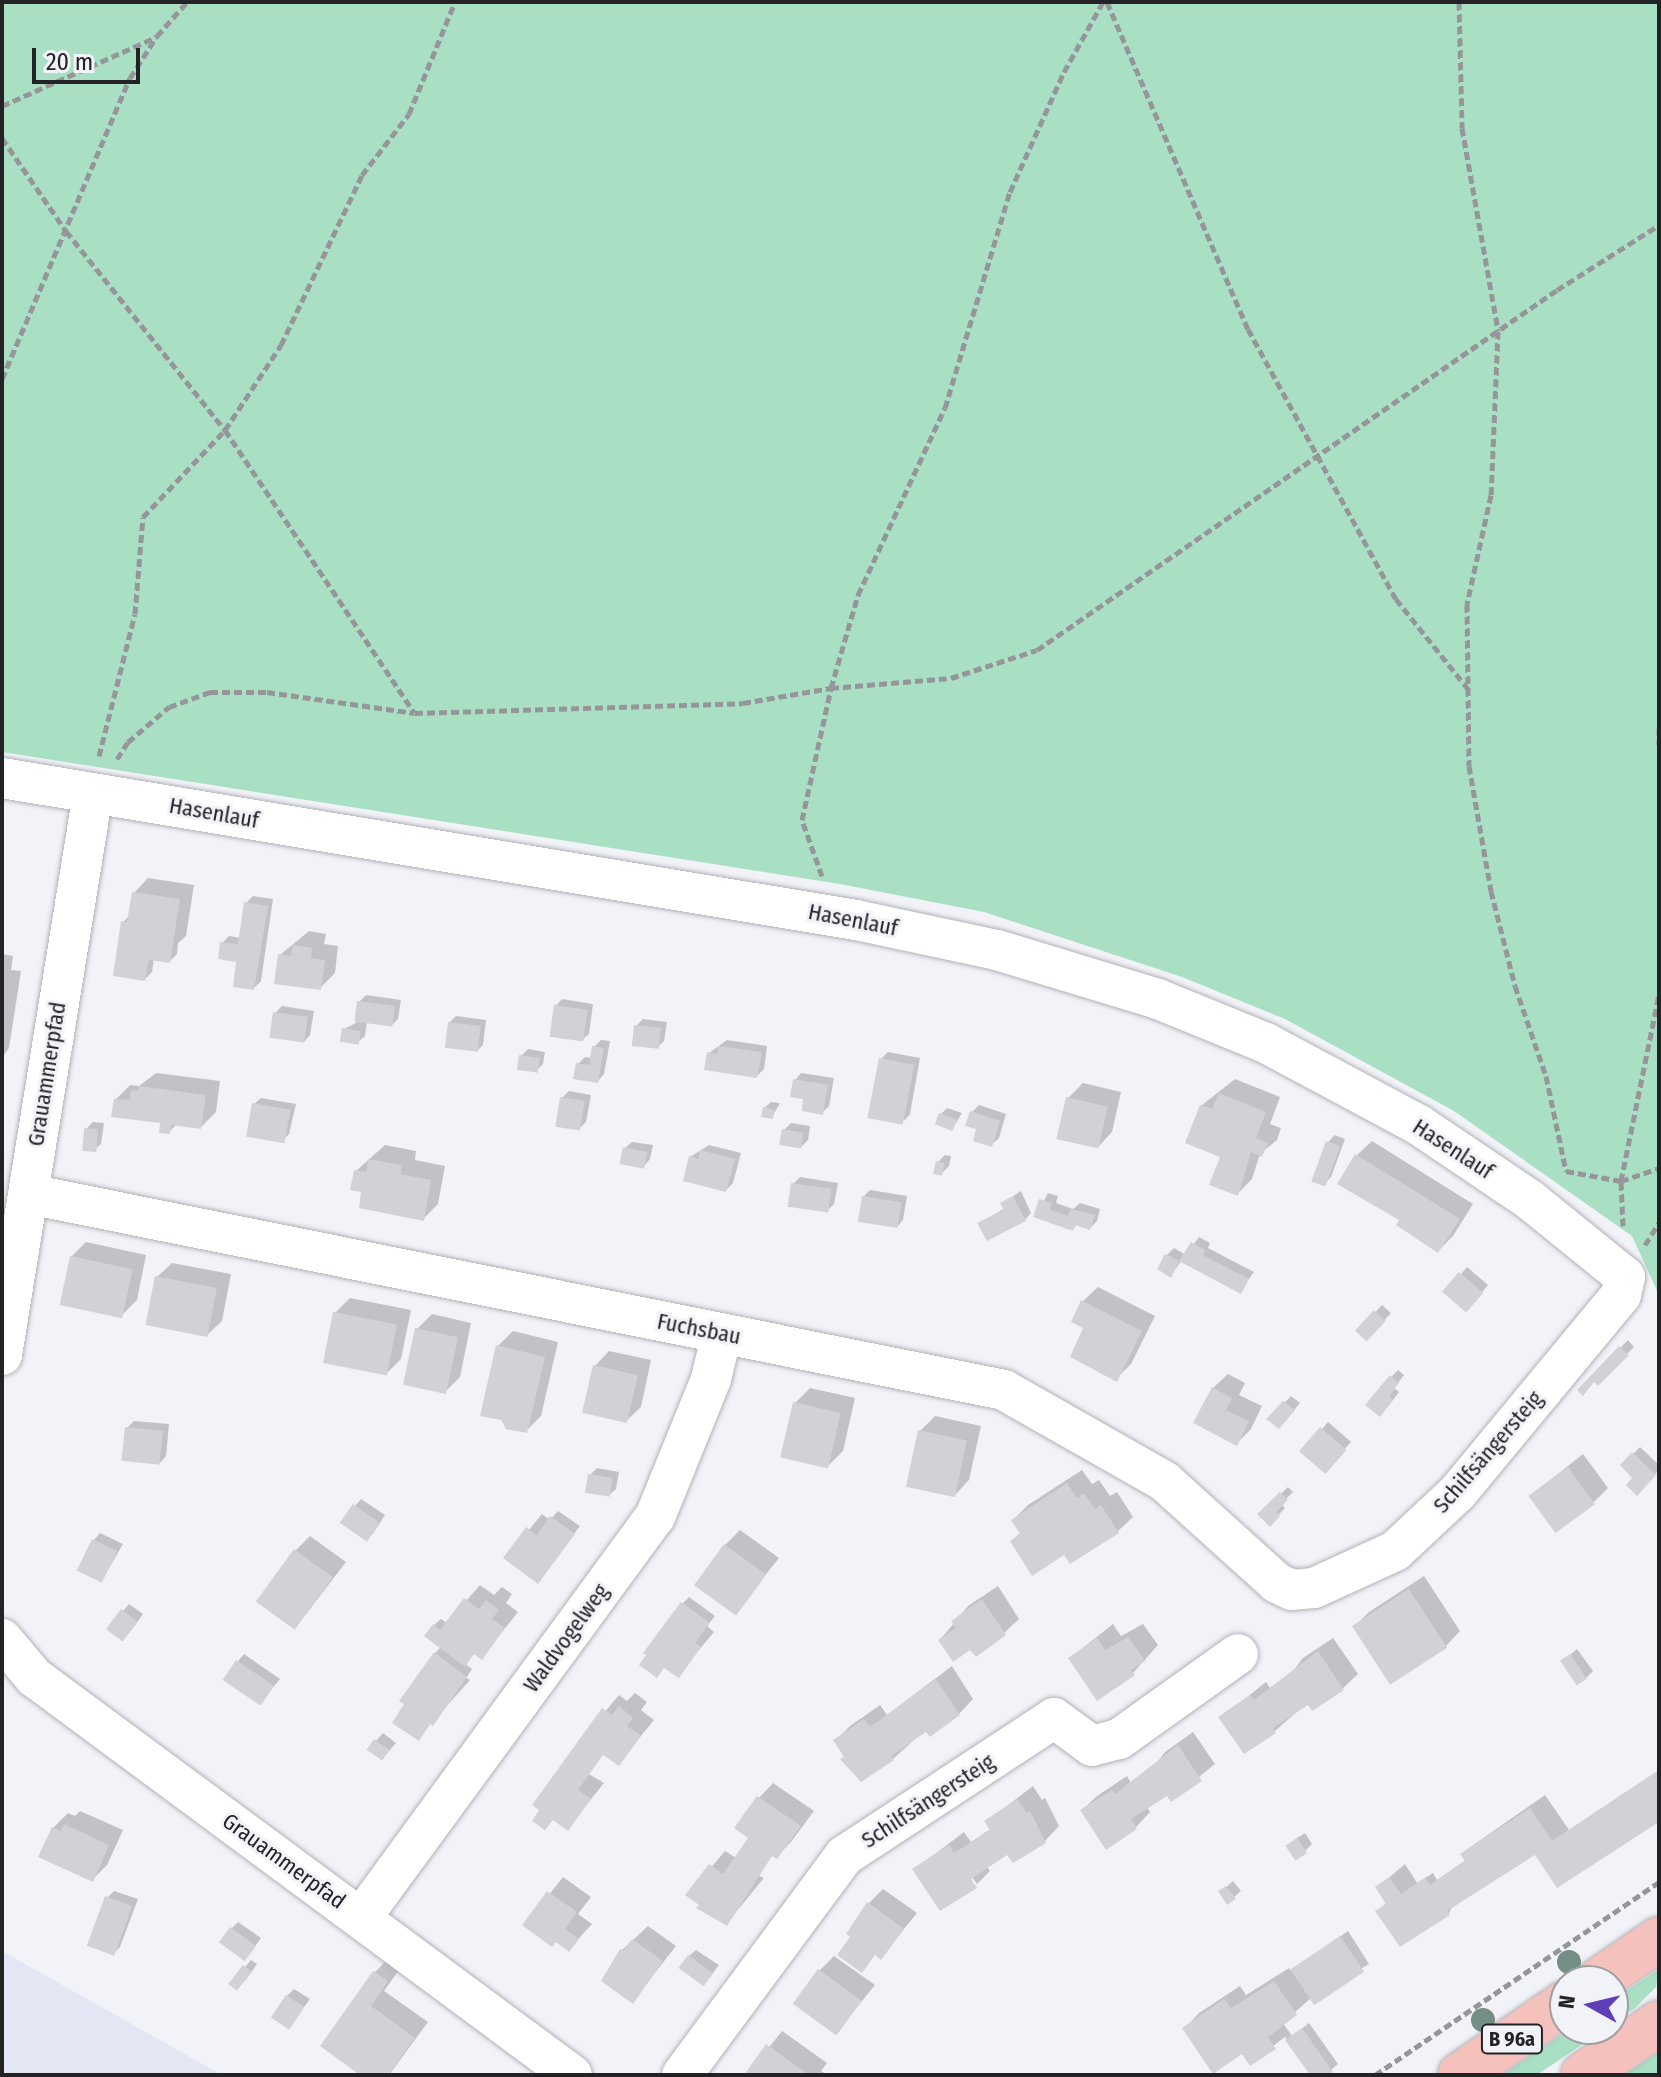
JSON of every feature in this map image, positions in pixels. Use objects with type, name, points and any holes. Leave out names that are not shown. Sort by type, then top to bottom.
[{"type":"main road","points":[[1621,1965],[1659,1939]]},
{"type":"main road","name":"B 96a","points":[[1460,2075],[1549,2014]]},
{"type":"main road","points":[[1583,2075],[1659,2023]]},
{"type":"street","name":"Hasenlauf","points":[[2,778],[856,920],[997,950],[1158,999],[1266,1043],[1419,1125],[1530,1200],[1625,1277]]},
{"type":"street","name":"Grauammerpfad","points":[[2,1355],[93,793]]},
{"type":"street","name":"Fuchsbau","points":[[28,1194],[1004,1390],[1164,1481],[1277,1583],[1292,1590],[1314,1588]]},
{"type":"street","name":"Schilfsängersteig","points":[[1314,1588],[1395,1551],[1457,1493],[1621,1295],[1625,1277]]},
{"type":"street","name":"Waldvogelweg","points":[[361,1918],[655,1517],[711,1379],[722,1333]]},
{"type":"street","name":"Grauammerpfad","points":[[2,1639],[34,1677],[572,2075]]},
{"type":"street","name":"Schilfsängersteig","points":[[682,2075],[844,1856],[1054,1718],[1092,1746],[1119,1739],[1238,1654]]},
{"type":"path","points":[[2,379],[130,78],[157,36],[187,2]]},
{"type":"path","points":[[93,793],[96,765],[135,614],[143,517],[225,430],[281,345],[362,175],[409,114],[455,2]]},
{"type":"path","points":[[1105,2],[1248,329],[1396,599],[1468,689]]},
{"type":"path","points":[[856,920],[824,881],[802,820],[831,688],[858,595],[945,408],[1010,192],[1064,72],[1105,2]]},
{"type":"path","points":[[1459,2],[1462,128],[1498,331],[1491,495],[1467,604],[1469,766],[1491,891],[1515,986],[1546,1076],[1566,1171],[1621,1181],[1659,1168]]},
{"type":"path","points":[[2,106],[157,36]]},
{"type":"path","points":[[2,138],[66,231],[225,430],[415,713]]},
{"type":"path","points":[[93,793],[128,742],[169,707],[210,692],[267,692],[415,713],[743,703],[831,688],[951,678],[1037,650],[1498,331],[1659,225]]},
{"type":"path","points":[[1659,728],[1659,745]]},
{"type":"path","points":[[1625,1277],[1621,1181],[1659,995]]},
{"type":"path","points":[[1375,2075],[1659,1882]]},
{"type":"shaded area","points":[[2,1951],[222,2075],[2,2075]]},
{"type":"green space","points":[[2,2],[1659,2],[1659,1295],[1632,1236],[1454,1111],[1285,1019],[1182,977],[984,912],[840,884],[2,752]]},
{"type":"green space","points":[[1659,1969],[1656,1987],[1629,2012],[1629,1989]]},
{"type":"green space","points":[[1549,2043],[1581,2045],[1537,2075],[1502,2075]]},
{"type":"green space","points":[[1659,2052],[1659,2075],[1624,2075]]},
{"type":"building","points":[[132,892],[180,899],[170,963],[149,960],[145,981],[113,976],[121,921],[127,922]]},
{"type":"building","points":[[244,902],[268,906],[254,990],[233,987],[236,962],[218,959],[220,942],[238,944]]},
{"type":"building","points":[[293,945],[312,948],[311,958],[325,960],[321,990],[274,984],[278,954],[291,956]]},
{"type":"building","points":[[357,1001],[395,1006],[392,1026],[354,1022]]},
{"type":"building","points":[[554,1005],[588,1010],[583,1041],[550,1037]]},
{"type":"building","points":[[273,1012],[308,1017],[304,1043],[269,1038]]},
{"type":"building","points":[[448,1022],[481,1026],[478,1052],[445,1048]]},
{"type":"building","points":[[634,1025],[661,1028],[659,1049],[632,1046]]},
{"type":"building","points":[[342,1028],[361,1031],[359,1045],[340,1042]]},
{"type":"building","points":[[592,1046],[604,1048],[598,1083],[573,1079],[576,1063],[589,1065]]},
{"type":"building","points":[[718,1046],[762,1052],[757,1078],[704,1070],[707,1052],[717,1054]]},
{"type":"building","points":[[519,1055],[540,1058],[538,1073],[517,1070]]},
{"type":"building","points":[[879,1058],[914,1065],[903,1125],[867,1118]]},
{"type":"building","points":[[793,1079],[828,1085],[823,1115],[802,1111],[803,1099],[790,1097]]},
{"type":"building","points":[[139,1086],[206,1095],[201,1129],[171,1125],[170,1134],[159,1133],[160,1123],[111,1117],[114,1099],[130,1100],[131,1090],[138,1091]]},
{"type":"building","points":[[1219,1093],[1266,1112],[1256,1138],[1268,1143],[1262,1157],[1251,1152],[1238,1196],[1209,1185],[1220,1157],[1185,1143],[1200,1105],[1212,1109]]},
{"type":"building","points":[[560,1097],[585,1101],[580,1131],[555,1127]]},
{"type":"building","points":[[1066,1097],[1108,1107],[1098,1149],[1056,1139]]},
{"type":"building","points":[[252,1103],[290,1110],[285,1143],[246,1136]]},
{"type":"building","points":[[763,1107],[774,1110],[773,1119],[761,1117]]},
{"type":"building","points":[[970,1111],[1000,1121],[992,1147],[973,1141],[976,1129],[965,1126]]},
{"type":"building","points":[[939,1113],[957,1120],[952,1131],[935,1124]]},
{"type":"building","points":[[84,1128],[98,1129],[96,1152],[82,1151]]},
{"type":"building","points":[[782,1129],[804,1133],[801,1149],[779,1145]]},
{"type":"building","points":[[1326,1141],[1340,1146],[1325,1187],[1311,1181]]},
{"type":"building","points":[[623,1147],[647,1152],[644,1169],[619,1164]]},
{"type":"building","points":[[700,1150],[735,1159],[726,1192],[683,1181],[689,1156],[698,1159]]},
{"type":"building","points":[[1355,1154],[1460,1219],[1438,1253],[1396,1225],[1399,1220],[1337,1184]]},
{"type":"building","points":[[368,1159],[402,1165],[401,1174],[431,1180],[424,1221],[359,1208],[361,1192],[350,1190],[354,1170],[366,1172]]},
{"type":"building","points":[[936,1161],[945,1163],[942,1176],[933,1174]]},
{"type":"building","points":[[791,1183],[832,1189],[828,1212],[788,1207]]},
{"type":"building","points":[[862,1196],[902,1202],[897,1228],[858,1222]]},
{"type":"building","points":[[1013,1196],[1026,1221],[987,1241],[977,1223],[1004,1210],[1000,1203]]},
{"type":"building","points":[[1039,1199],[1052,1203],[1050,1210],[1068,1216],[1071,1209],[1095,1215],[1090,1230],[1075,1225],[1073,1231],[1033,1217]]},
{"type":"building","points":[[1191,1242],[1205,1250],[1203,1255],[1249,1279],[1241,1294],[1179,1261]]},
{"type":"building","points":[[1165,1254],[1179,1261],[1171,1278],[1157,1269]]},
{"type":"building","points":[[70,1256],[133,1269],[122,1318],[60,1305]]},
{"type":"building","points":[[1459,1272],[1483,1293],[1466,1313],[1442,1292]]},
{"type":"building","points":[[155,1276],[217,1288],[207,1337],[145,1325]]},
{"type":"building","points":[[1081,1300],[1142,1331],[1117,1382],[1070,1357],[1083,1328],[1071,1322]]},
{"type":"building","points":[[1374,1310],[1386,1321],[1367,1341],[1355,1330]]},
{"type":"building","points":[[333,1312],[397,1324],[387,1375],[323,1363]]},
{"type":"building","points":[[415,1328],[458,1337],[446,1394],[403,1385]]},
{"type":"building","points":[[496,1345],[545,1357],[527,1433],[506,1429],[501,1420],[480,1416]]},
{"type":"building","points":[[1619,1346],[1629,1355],[1598,1386],[1594,1382],[1583,1396],[1577,1390]]},
{"type":"building","points":[[593,1365],[638,1375],[627,1423],[582,1413]]},
{"type":"building","points":[[1390,1375],[1399,1383],[1389,1396],[1393,1400],[1380,1417],[1365,1405]]},
{"type":"building","points":[[1212,1387],[1232,1398],[1226,1410],[1249,1421],[1237,1446],[1193,1423]]},
{"type":"building","points":[[1283,1401],[1295,1410],[1279,1429],[1266,1419]]},
{"type":"building","points":[[793,1402],[841,1413],[828,1469],[780,1458]]},
{"type":"building","points":[[125,1427],[163,1431],[159,1465],[121,1461]]},
{"type":"building","points":[[1320,1427],[1346,1450],[1325,1474],[1299,1451]]},
{"type":"building","points":[[918,1430],[967,1440],[955,1497],[906,1487]]},
{"type":"building","points":[[1632,1452],[1656,1475],[1637,1496],[1626,1485],[1632,1478],[1620,1465]]},
{"type":"building","points":[[1568,1467],[1595,1504],[1555,1533],[1528,1496]]},
{"type":"building","points":[[588,1474],[613,1478],[610,1497],[585,1493]]},
{"type":"building","points":[[1067,1483],[1077,1498],[1084,1493],[1095,1509],[1101,1505],[1119,1533],[1070,1564],[1064,1555],[1032,1576],[1010,1541],[1020,1534],[1011,1520]]},
{"type":"building","points":[[1280,1492],[1288,1500],[1276,1512],[1280,1516],[1270,1527],[1257,1514]]},
{"type":"building","points":[[353,1504],[380,1523],[367,1542],[340,1523]]},
{"type":"building","points":[[550,1516],[575,1534],[538,1584],[503,1558],[526,1527],[537,1535]]},
{"type":"building","points":[[92,1539],[117,1551],[102,1583],[77,1570]]},
{"type":"building","points":[[724,1544],[766,1575],[736,1616],[694,1585]]},
{"type":"building","points":[[294,1549],[333,1577],[295,1630],[256,1602]]},
{"type":"building","points":[[1409,1589],[1447,1648],[1390,1685],[1352,1626]]},
{"type":"building","points":[[464,1598],[479,1609],[486,1600],[499,1610],[492,1619],[505,1628],[482,1660],[474,1654],[465,1667],[424,1636],[433,1624],[440,1630]]},
{"type":"building","points":[[982,1599],[1006,1635],[976,1657],[970,1650],[953,1662],[938,1640],[956,1628],[951,1621]]},
{"type":"building","points":[[681,1602],[710,1623],[695,1643],[701,1647],[679,1678],[664,1668],[657,1678],[639,1665],[646,1655],[643,1653]]},
{"type":"building","points":[[121,1609],[138,1622],[123,1642],[106,1629]]},
{"type":"building","points":[[1128,1637],[1145,1661],[1131,1670],[1135,1675],[1097,1701],[1068,1658],[1097,1638],[1105,1650]]},
{"type":"building","points":[[1318,1651],[1344,1690],[1312,1711],[1308,1705],[1273,1728],[1276,1733],[1244,1754],[1218,1717],[1250,1695],[1254,1700]]},
{"type":"building","points":[[434,1652],[467,1677],[419,1741],[392,1723],[404,1704],[399,1701]]},
{"type":"building","points":[[1570,1654],[1587,1679],[1577,1686],[1560,1661]]},
{"type":"building","points":[[236,1660],[274,1686],[261,1706],[223,1680]]},
{"type":"building","points":[[936,1679],[960,1715],[930,1737],[926,1732],[891,1756],[894,1760],[861,1782],[840,1759],[844,1757],[833,1740],[864,1719],[870,1727]]},
{"type":"building","points":[[619,1706],[633,1718],[627,1726],[641,1736],[619,1766],[603,1755],[578,1790],[591,1799],[568,1831],[553,1820],[545,1830],[532,1821],[539,1810],[532,1805],[602,1708],[612,1715]]},
{"type":"building","points":[[374,1739],[390,1750],[382,1761],[367,1750]]},
{"type":"building","points":[[1178,1745],[1202,1781],[1171,1802],[1167,1796],[1131,1819],[1137,1829],[1106,1850],[1080,1810],[1112,1790],[1115,1794]]},
{"type":"building","points":[[1659,1770],[1659,1822],[1557,1888],[1535,1855],[1447,1911],[1450,1915],[1400,1947],[1375,1911],[1386,1904],[1375,1887],[1389,1877],[1401,1894],[1425,1878],[1430,1885],[1465,1861],[1460,1854],[1530,1808],[1552,1841]]},
{"type":"building","points":[[757,1796],[801,1826],[777,1859],[772,1856],[727,1926],[696,1908],[699,1905],[685,1895],[709,1864],[723,1874],[748,1838],[734,1828]]},
{"type":"building","points":[[1017,1799],[1027,1813],[1030,1811],[1046,1843],[1013,1863],[1007,1855],[971,1879],[977,1888],[940,1911],[912,1869],[949,1845],[954,1853],[990,1830],[984,1821]]},
{"type":"building","points":[[64,1824],[109,1845],[93,1882],[38,1857],[52,1827],[61,1831]]},
{"type":"building","points":[[1297,1838],[1307,1853],[1295,1861],[1285,1846]]},
{"type":"building","points":[[1226,1886],[1236,1899],[1227,1905],[1218,1891]]},
{"type":"building","points":[[547,1891],[577,1912],[565,1929],[579,1939],[569,1952],[556,1942],[552,1947],[522,1925]]},
{"type":"building","points":[[105,1896],[132,1906],[114,1956],[87,1946]]},
{"type":"building","points":[[867,1902],[904,1929],[881,1960],[875,1955],[862,1973],[837,1955],[850,1937],[846,1934]]},
{"type":"building","points":[[230,1927],[256,1946],[245,1961],[219,1942]]},
{"type":"building","points":[[1340,1936],[1364,1972],[1314,2005],[1290,1970]]},
{"type":"building","points":[[632,1939],[663,1961],[633,2004],[601,1981],[620,1949],[623,1951]]},
{"type":"building","points":[[688,1955],[713,1973],[704,1986],[679,1968]]},
{"type":"building","points":[[243,1965],[252,1972],[237,1991],[228,1984]]},
{"type":"building","points":[[818,1969],[862,2001],[836,2036],[793,2004]]},
{"type":"building","points":[[373,1971],[388,1981],[371,2006],[415,2038],[388,2075],[360,2075],[320,2046]]},
{"type":"building","points":[[1274,1981],[1297,2015],[1268,2037],[1276,2049],[1250,2066],[1242,2054],[1213,2074],[1182,2028],[1224,1999],[1231,2008]]},
{"type":"building","points":[[286,1995],[304,2007],[289,2030],[271,2017]]},
{"type":"building","points":[[1302,2028],[1333,2072],[1329,2075],[1310,2075],[1285,2040]]},
{"type":"building","points":[[766,2044],[809,2075],[744,2075]]}]
